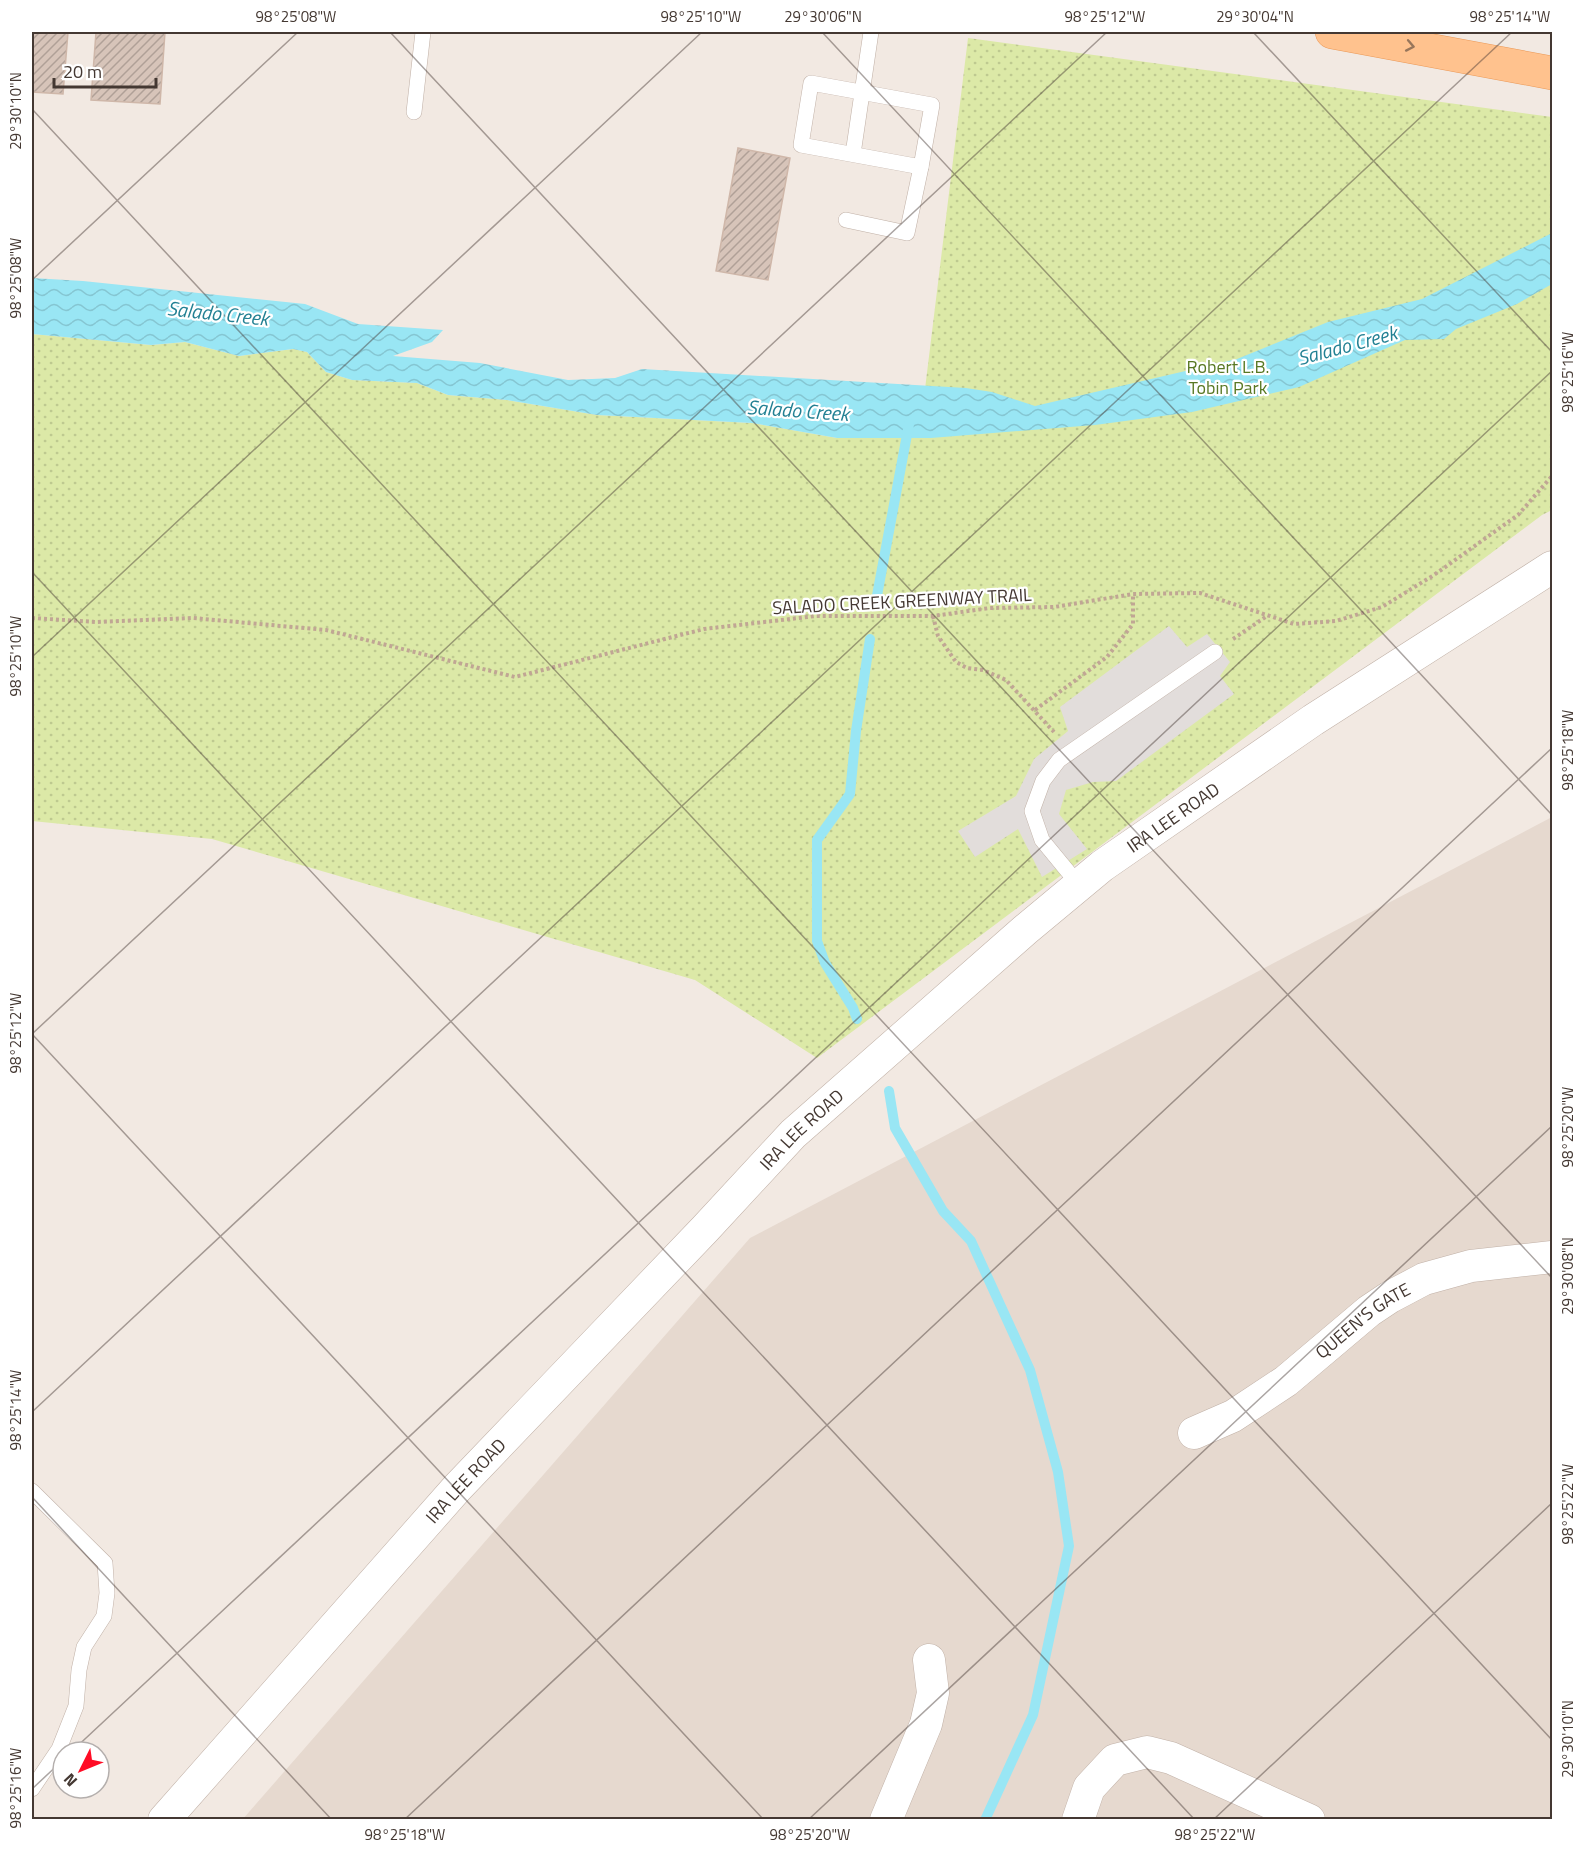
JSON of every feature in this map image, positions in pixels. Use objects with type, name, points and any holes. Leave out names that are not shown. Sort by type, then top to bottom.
[{"type":"main road","points":[[1332,32],[1547,72]]},
{"type":"street","name":"IRA LEE ROAD","points":[[164,1820],[457,1488],[793,1134],[1025,930],[1102,866],[1313,720],[1552,567]]},
{"type":"street","name":"QUEEN'S GATE","points":[[1194,1433],[1233,1416],[1286,1382],[1369,1311],[1424,1279],[1471,1266],[1552,1257]]},
{"type":"street","points":[[886,1820],[926,1724],[933,1693],[929,1660]]},
{"type":"street","points":[[1078,1820],[1089,1788],[1115,1760],[1147,1752],[1171,1758],[1309,1820]]},
{"type":"lane","points":[[414,112],[423,32]]},
{"type":"lane","points":[[853,154],[871,32]]},
{"type":"lane","points":[[846,220],[907,233],[921,167],[932,105],[811,83],[801,146],[921,167]]},
{"type":"lane","points":[[1079,885],[1042,840],[1032,811],[1043,781],[1059,760],[1215,652]]},
{"type":"lane","points":[[32,1491],[105,1563],[107,1593],[105,1616],[84,1647],[79,1670],[76,1706],[59,1749],[32,1789]]},
{"type":"path","name":"SALADO CREEK GREENWAY TRAIL","points":[[32,618],[96,622],[194,618],[326,630],[515,677],[704,629],[816,616],[933,616],[990,608],[1054,607],[1133,594],[1200,593],[1294,624],[1336,621],[1382,607],[1434,575],[1518,515],[1552,476]]},
{"type":"path","points":[[1035,710],[1107,657],[1133,624],[1133,594]]},
{"type":"path","points":[[1215,652],[1267,615]]},
{"type":"path","points":[[933,616],[938,636],[956,662],[967,668],[983,670],[1006,680],[1070,752]]},
{"type":"shaded area","points":[[1169,626],[1187,647],[1207,634],[1230,662],[1220,676],[1234,694],[1116,781],[1093,782],[1066,790],[1059,814],[1087,849],[1042,877],[1018,829],[975,857],[958,831],[1016,796],[1034,759],[1068,731],[1060,707]]},
{"type":"shaded area","points":[[1552,817],[1552,1819],[242,1820],[750,1238]]},
{"type":"green space","name":"Robert L.B. Tobin Park","points":[[968,38],[1552,117],[1552,510],[1542,515],[817,1058],[695,980],[212,839],[32,821],[32,334],[151,345],[185,342],[239,356],[293,349],[307,352],[326,372],[352,380],[417,383],[448,395],[507,400],[597,415],[752,423],[837,438],[919,438]]},
{"type":"water","name":"Salado Creek","points":[[1552,233],[1552,284],[1517,304],[1456,329],[1444,339],[1405,340],[1299,387],[1192,412],[1095,425],[931,438],[837,438],[752,423],[597,415],[507,400],[448,395],[417,383],[352,380],[326,372],[307,352],[293,349],[239,356],[185,342],[151,345],[32,334],[32,278],[83,281],[305,304],[358,324],[443,330],[432,342],[393,356],[480,363],[568,380],[615,378],[642,369],[966,388],[992,392],[1035,406],[1237,359],[1328,322],[1422,299]]},
{"type":"building","points":[[32,32],[68,32],[63,94],[32,92]]},
{"type":"building","points":[[96,32],[165,32],[160,104],[91,100]]},
{"type":"building","points":[[738,148],[790,158],[768,280],[716,271]]},
{"type":"waterway","points":[[876,601],[909,424]]},
{"type":"waterway","points":[[857,1019],[853,1008],[825,963],[817,941],[817,840],[850,794],[856,731],[870,639]]},
{"type":"waterway","points":[[889,1091],[895,1128],[943,1211],[971,1241],[1030,1370],[1058,1472],[1069,1546],[1033,1715],[985,1820]]}]
